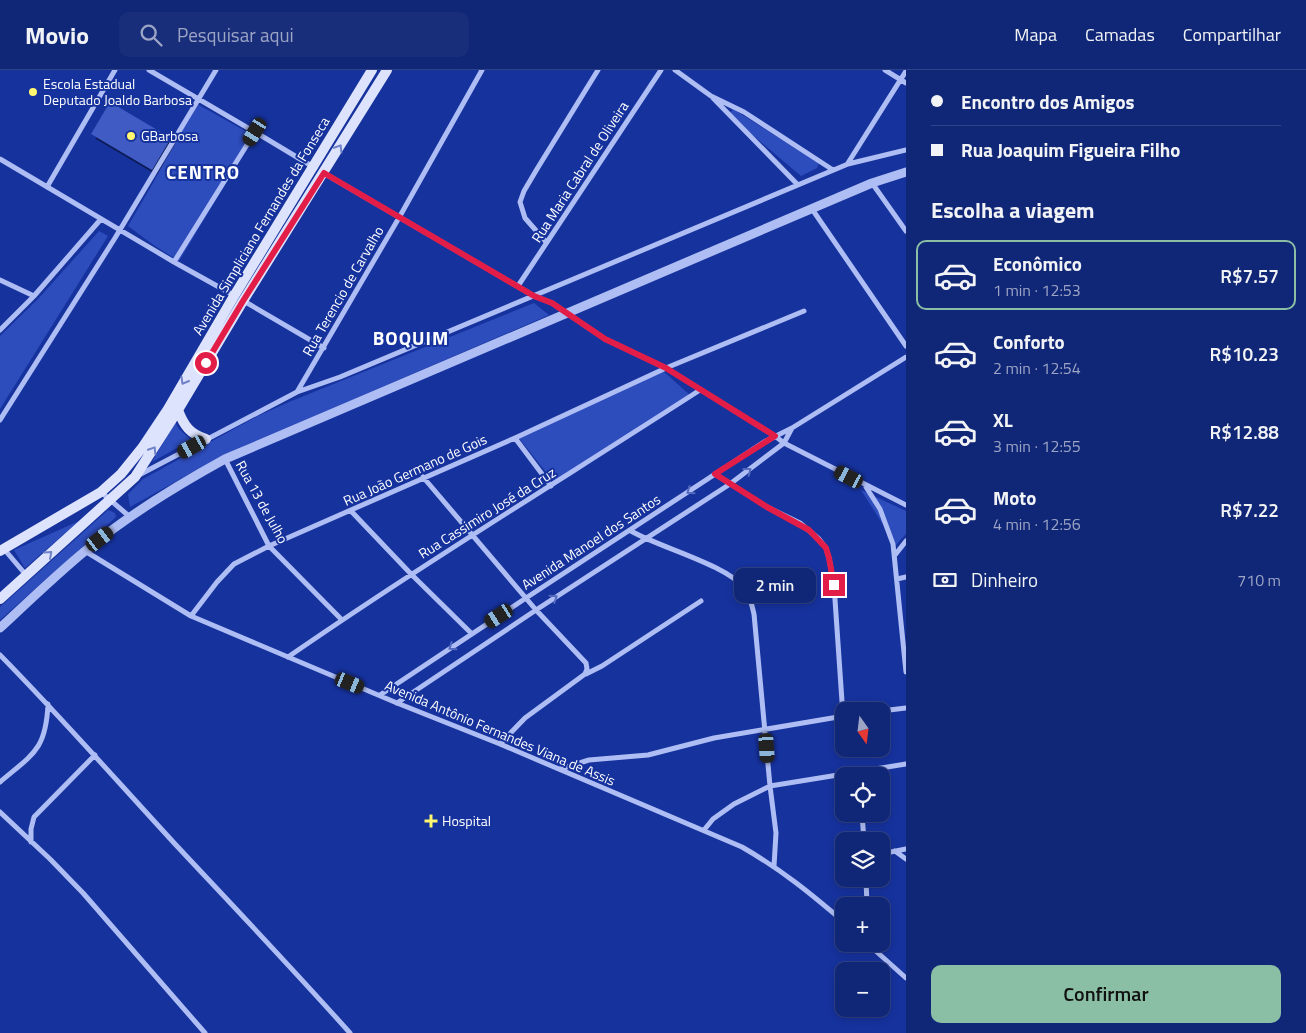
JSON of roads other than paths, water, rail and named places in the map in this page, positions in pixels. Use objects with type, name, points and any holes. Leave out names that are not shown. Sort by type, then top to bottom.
[{"type":"main road","name":"Avenida Simpliciano Fernandes da Fonseca","points":[[0,599],[135,477],[178,410],[238,298],[312,167],[372,70]]},
{"type":"main road","name":"Avenida Simpliciano Fernandes da Fonseca","points":[[2,550],[101,492],[127,466],[158,425],[238,298],[324,173],[387,70]]},
{"type":"main road","points":[[178,410],[188,429],[196,436],[206,439]]},
{"type":"street","points":[[47,187],[115,70]]},
{"type":"street","points":[[149,70],[534,296],[552,303],[605,339],[666,368],[775,436],[784,444],[906,505]]},
{"type":"street","points":[[0,420],[120,229],[216,70]]},
{"type":"street","name":"Rua Terencio de Carvalho","points":[[297,392],[400,216],[482,70]]},
{"type":"street","points":[[546,242],[525,218],[520,202],[536,169],[598,70]]},
{"type":"street","name":"Rua Maria Cabral de Oliveira","points":[[518,286],[660,70]]},
{"type":"street","points":[[675,70],[712,96],[744,112],[833,170]]},
{"type":"street","points":[[885,70],[906,83]]},
{"type":"street","points":[[848,164],[906,71]]},
{"type":"street","points":[[712,96],[798,184]]},
{"type":"street","points":[[174,262],[255,132]]},
{"type":"street","points":[[135,477],[297,392],[340,378],[848,164],[906,150]]},
{"type":"street","points":[[0,160],[324,348]]},
{"type":"street","points":[[0,628],[85,551],[130,517],[173,488],[225,458],[872,183],[906,172]]},
{"type":"street","points":[[872,183],[906,231]]},
{"type":"street","points":[[812,209],[906,346]]},
{"type":"street","points":[[0,330],[34,296],[100,219]]},
{"type":"street","points":[[0,280],[34,296]]},
{"type":"street","name":"Rua João Germano de Gois","points":[[191,616],[217,582],[234,564],[269,546],[351,511],[423,477],[516,438],[666,368],[804,311]]},
{"type":"street","name":"Avenida Manoel dos Santos","points":[[380,696],[715,474],[906,357]]},
{"type":"street","name":"Rua Cassimiro José da Cruz","points":[[288,657],[411,574],[700,390]]},
{"type":"street","name":"Avenida Manoel dos Santos","points":[[397,703],[730,484],[784,444],[792,428]]},
{"type":"street","points":[[516,438],[551,486]]},
{"type":"street","name":"Rua 13 de Julho","points":[[225,458],[269,546],[342,620]]},
{"type":"street","points":[[715,474],[767,507],[800,523],[819,539],[826,548],[834,585],[843,702]]},
{"type":"street","points":[[423,477],[536,610],[586,663],[587,670],[585,674]]},
{"type":"street","points":[[865,486],[887,524],[895,555],[905,642],[906,672]]},
{"type":"street","points":[[101,492],[130,517]]},
{"type":"street","points":[[351,511],[472,634]]},
{"type":"street","points":[[630,530],[644,539],[722,572],[736,580],[744,588],[751,601],[754,614],[776,833],[774,866]]},
{"type":"street","points":[[895,555],[906,541]]},
{"type":"street","points":[[2,550],[26,575]]},
{"type":"street","name":"Avenida Antônio Fernandes Viana de Assis","points":[[85,551],[191,616],[380,696],[560,769],[742,847],[774,866],[835,914]]},
{"type":"street","points":[[897,579],[906,577]]},
{"type":"street","points":[[500,744],[525,718],[585,674],[602,666],[701,601]]},
{"type":"street","points":[[0,655],[48,704],[350,1033]]},
{"type":"street","points":[[0,782],[33,754],[41,743],[46,728],[48,704]]},
{"type":"street","points":[[890,710],[906,708]]},
{"type":"street","points":[[560,769],[589,760],[648,755],[714,738],[835,717]]},
{"type":"street","points":[[31,842],[31,829],[34,817],[95,755]]},
{"type":"street","points":[[890,767],[906,764]]},
{"type":"street","points":[[704,830],[713,819],[734,804],[770,786],[835,777]]},
{"type":"street","points":[[0,812],[83,893],[204,1033]]},
{"type":"street","points":[[890,851],[906,849]]},
{"type":"street","points":[[895,850],[906,860]]},
{"type":"street","points":[[877,952],[906,978]]},
{"type":"place","name":"Escola Estadual Deputado Joaldo Barbosa","points":[[33,92]]},
{"type":"place","name":"GBarbosa","points":[[131,136]]},
{"type":"place","name":"Hospital","points":[[431,821]]},
{"type":"district","name":"CENTRO","points":[[203,172]]},
{"type":"district","name":"BOQUIM","points":[[411,338]]}]
